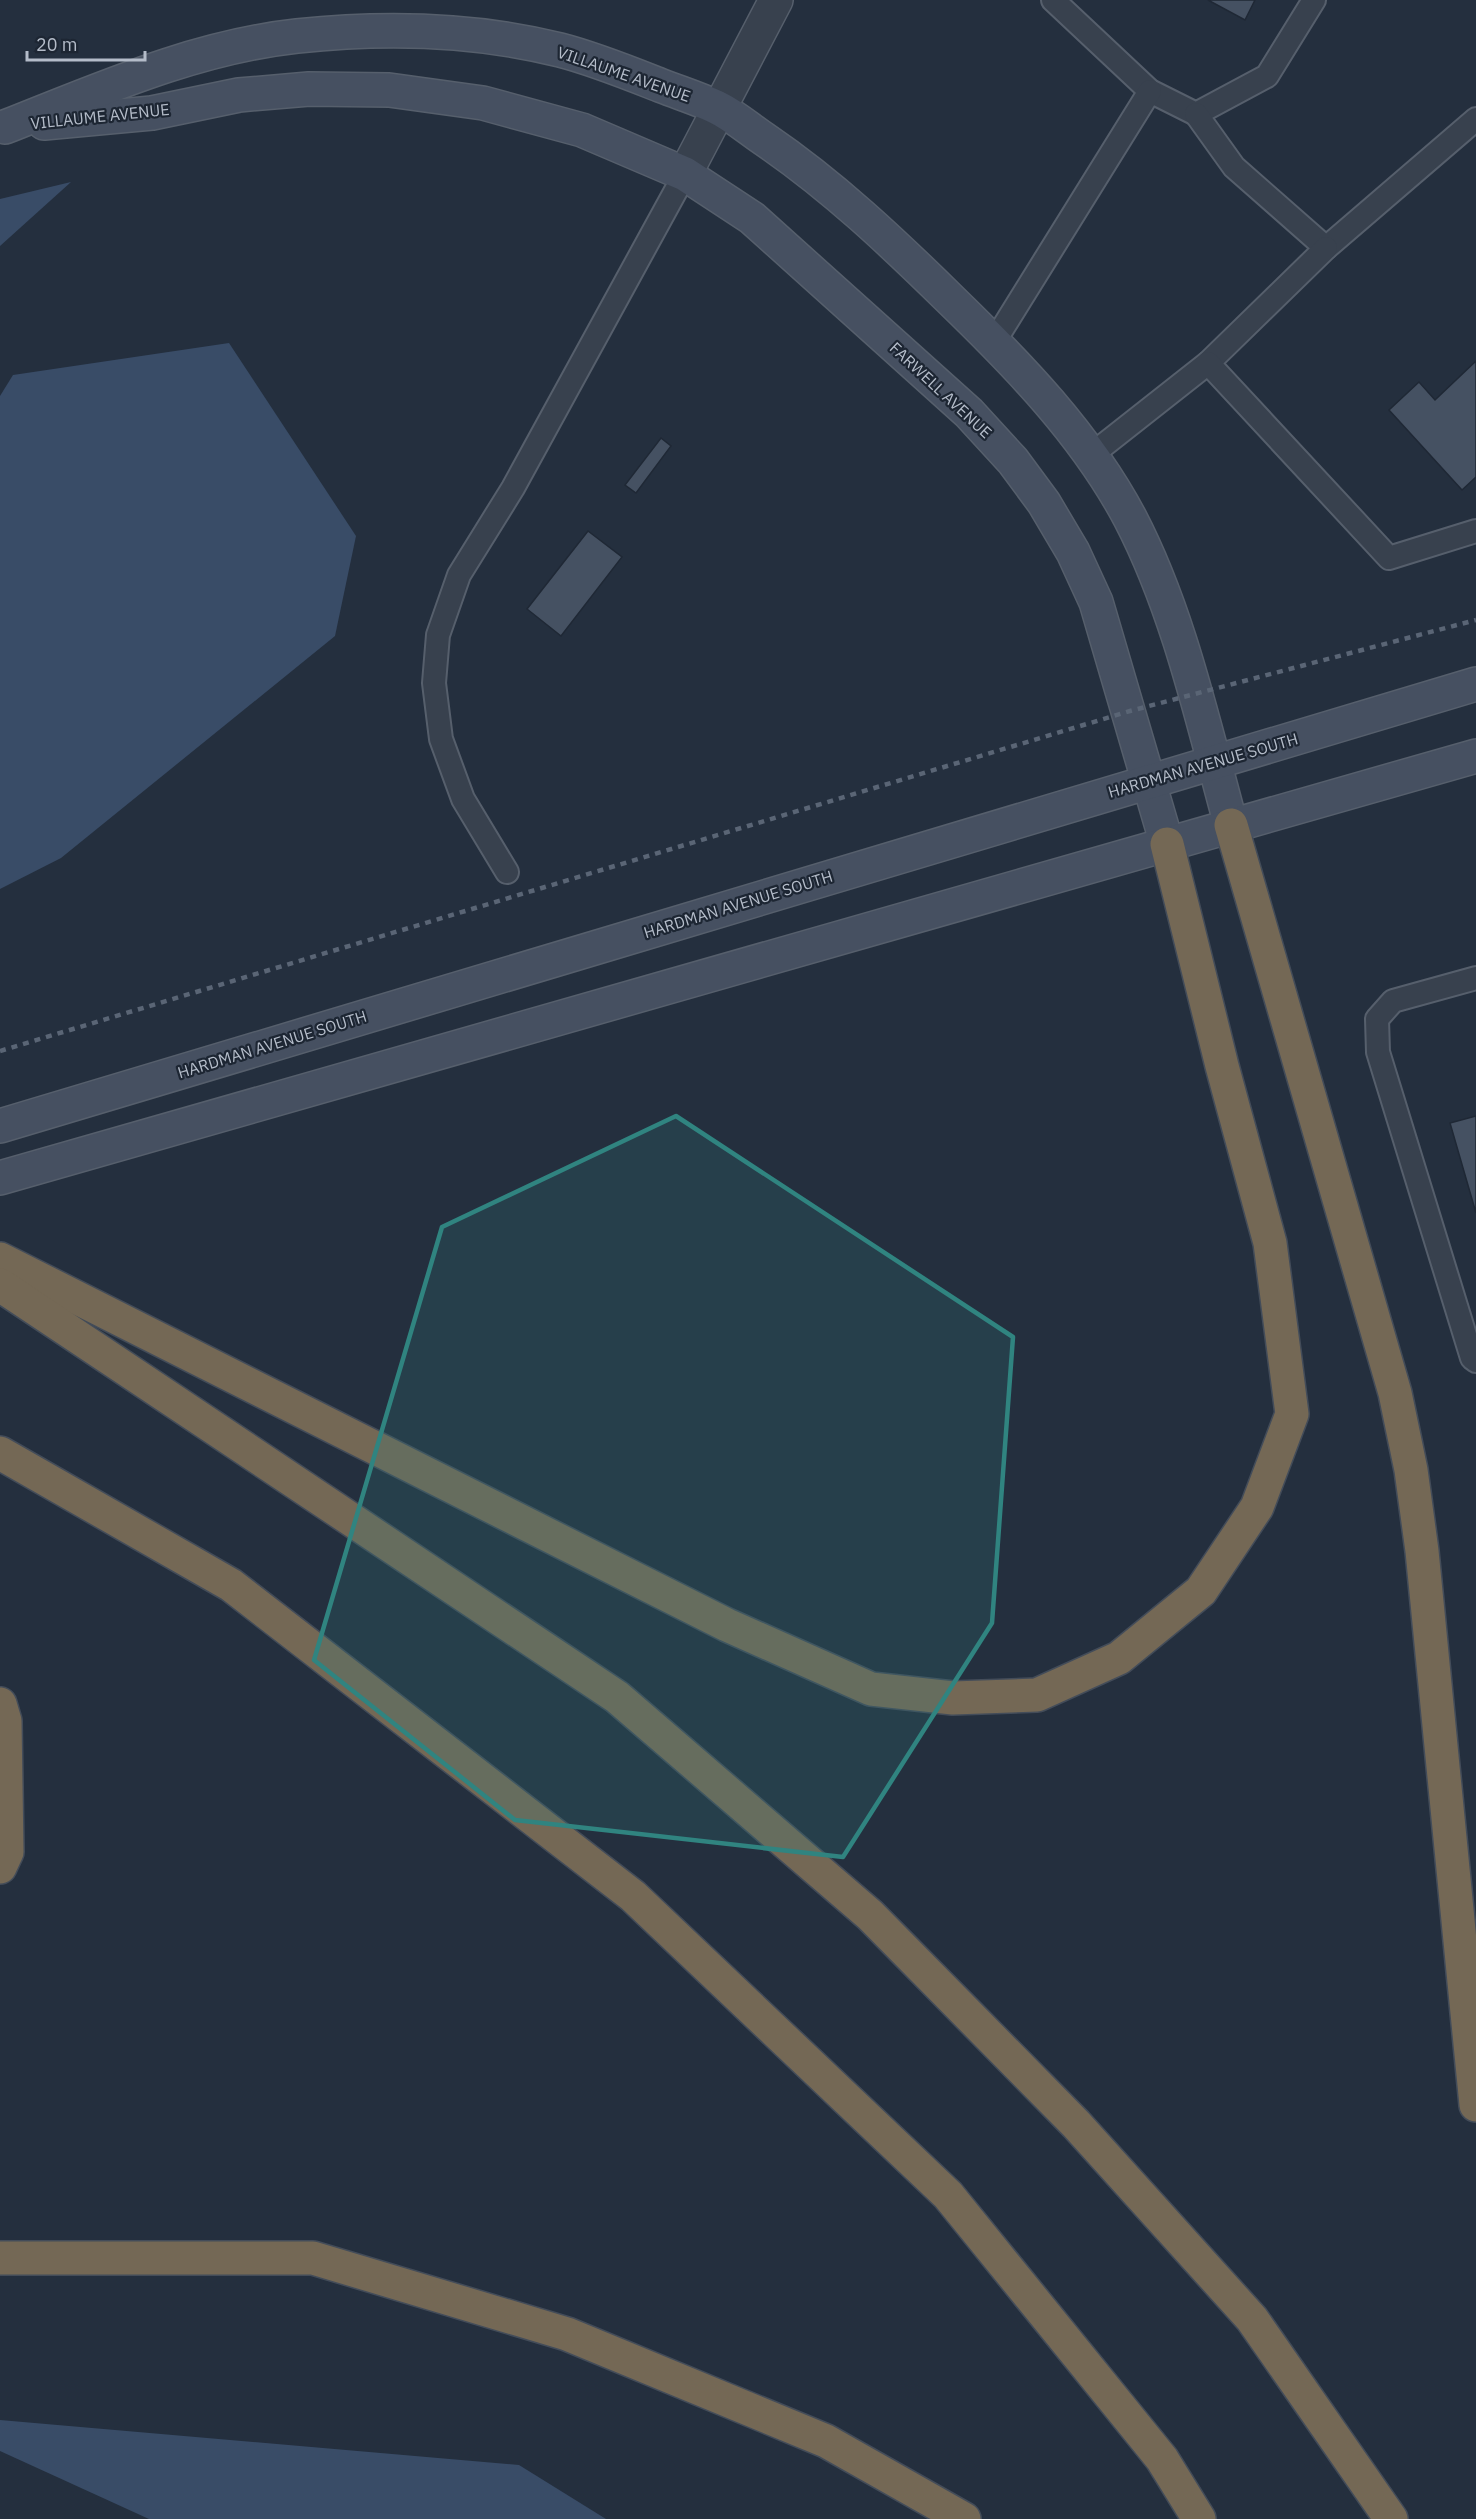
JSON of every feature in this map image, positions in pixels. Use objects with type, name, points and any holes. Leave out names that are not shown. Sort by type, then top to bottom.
[{"type":"highway","points":[[1231,825],[1385,1359],[1411,1470],[1422,1551],[1476,2105]]},
{"type":"highway","points":[[0,1259],[139,1331],[727,1625],[872,1689],[953,1698],[1037,1695],[1119,1658],[1201,1591],[1257,1507],[1292,1414],[1270,1243],[1222,1066],[1167,844]]},
{"type":"highway","points":[[0,1285],[617,1697],[870,1915],[1076,2124],[1252,2319],[1391,2519]]},
{"type":"highway","points":[[0,1453],[231,1585],[633,1896],[948,2195],[1162,2459],[1200,2519]]},
{"type":"highway","points":[[0,1704],[5,1720],[6,1840],[6,1852],[0,1867]]},
{"type":"highway","points":[[0,2258],[313,2259],[567,2334],[826,2441],[964,2519]]},
{"type":"street","points":[[684,174],[776,0]]},
{"type":"street","name":"VILLAUME AVENUE","points":[[2,127],[136,76],[225,49],[294,36],[384,30],[468,35],[560,50],[718,108]]},
{"type":"street","name":"VILLAUME AVENUE","points":[[2,127],[152,113],[239,95],[309,89],[388,90],[483,103],[582,130],[684,174]]},
{"type":"street","points":[[718,108],[798,162],[881,234],[994,342],[1066,423],[1090,456],[1131,520],[1158,581],[1196,693],[1231,825]]},
{"type":"street","name":"FARWELL AVENUE","points":[[684,174],[760,225],[969,413],[1012,461],[1044,503],[1073,552],[1096,602],[1167,844]]},
{"type":"street","name":"HARDMAN AVENUE SOUTH","points":[[0,1126],[1149,780],[1214,763],[1476,684]]},
{"type":"street","points":[[0,1178],[1476,756]]},
{"type":"lane","points":[[1053,0],[1150,91],[1196,114],[1234,167],[1326,248]]},
{"type":"lane","points":[[1196,114],[1267,76],[1314,0]]},
{"type":"lane","points":[[994,342],[1150,91]]},
{"type":"lane","points":[[1090,456],[1208,363],[1326,248],[1476,119]]},
{"type":"lane","points":[[507,872],[463,799],[441,739],[434,683],[438,636],[459,575],[513,488],[684,174]]},
{"type":"lane","points":[[1208,363],[1389,558],[1476,531]]},
{"type":"lane","points":[[1476,978],[1393,1001],[1377,1020],[1378,1052],[1472,1358],[1476,1361]]},
{"type":"highlighted area","points":[[676,1116],[1013,1337],[992,1623],[843,1857],[515,1820],[314,1660],[442,1227]]},
{"type":"water","points":[[71,182],[0,246],[0,199]]},
{"type":"water","points":[[229,343],[356,536],[335,636],[61,858],[0,889],[0,396],[13,375]]},
{"type":"water","points":[[0,2420],[519,2465],[606,2519],[149,2519],[0,2451]]},
{"type":"building","points":[[1208,0],[1255,0],[1245,20]]},
{"type":"building","points":[[1476,361],[1476,477],[1462,490],[1389,410],[1419,382],[1435,400]]},
{"type":"building","points":[[661,438],[671,446],[636,493],[625,485]]},
{"type":"building","points":[[588,531],[622,557],[561,636],[527,609]]},
{"type":"building","points":[[1476,1116],[1476,1213],[1450,1123]]},
{"type":"railway","points":[[0,1051],[1130,711],[1476,620]]}]
